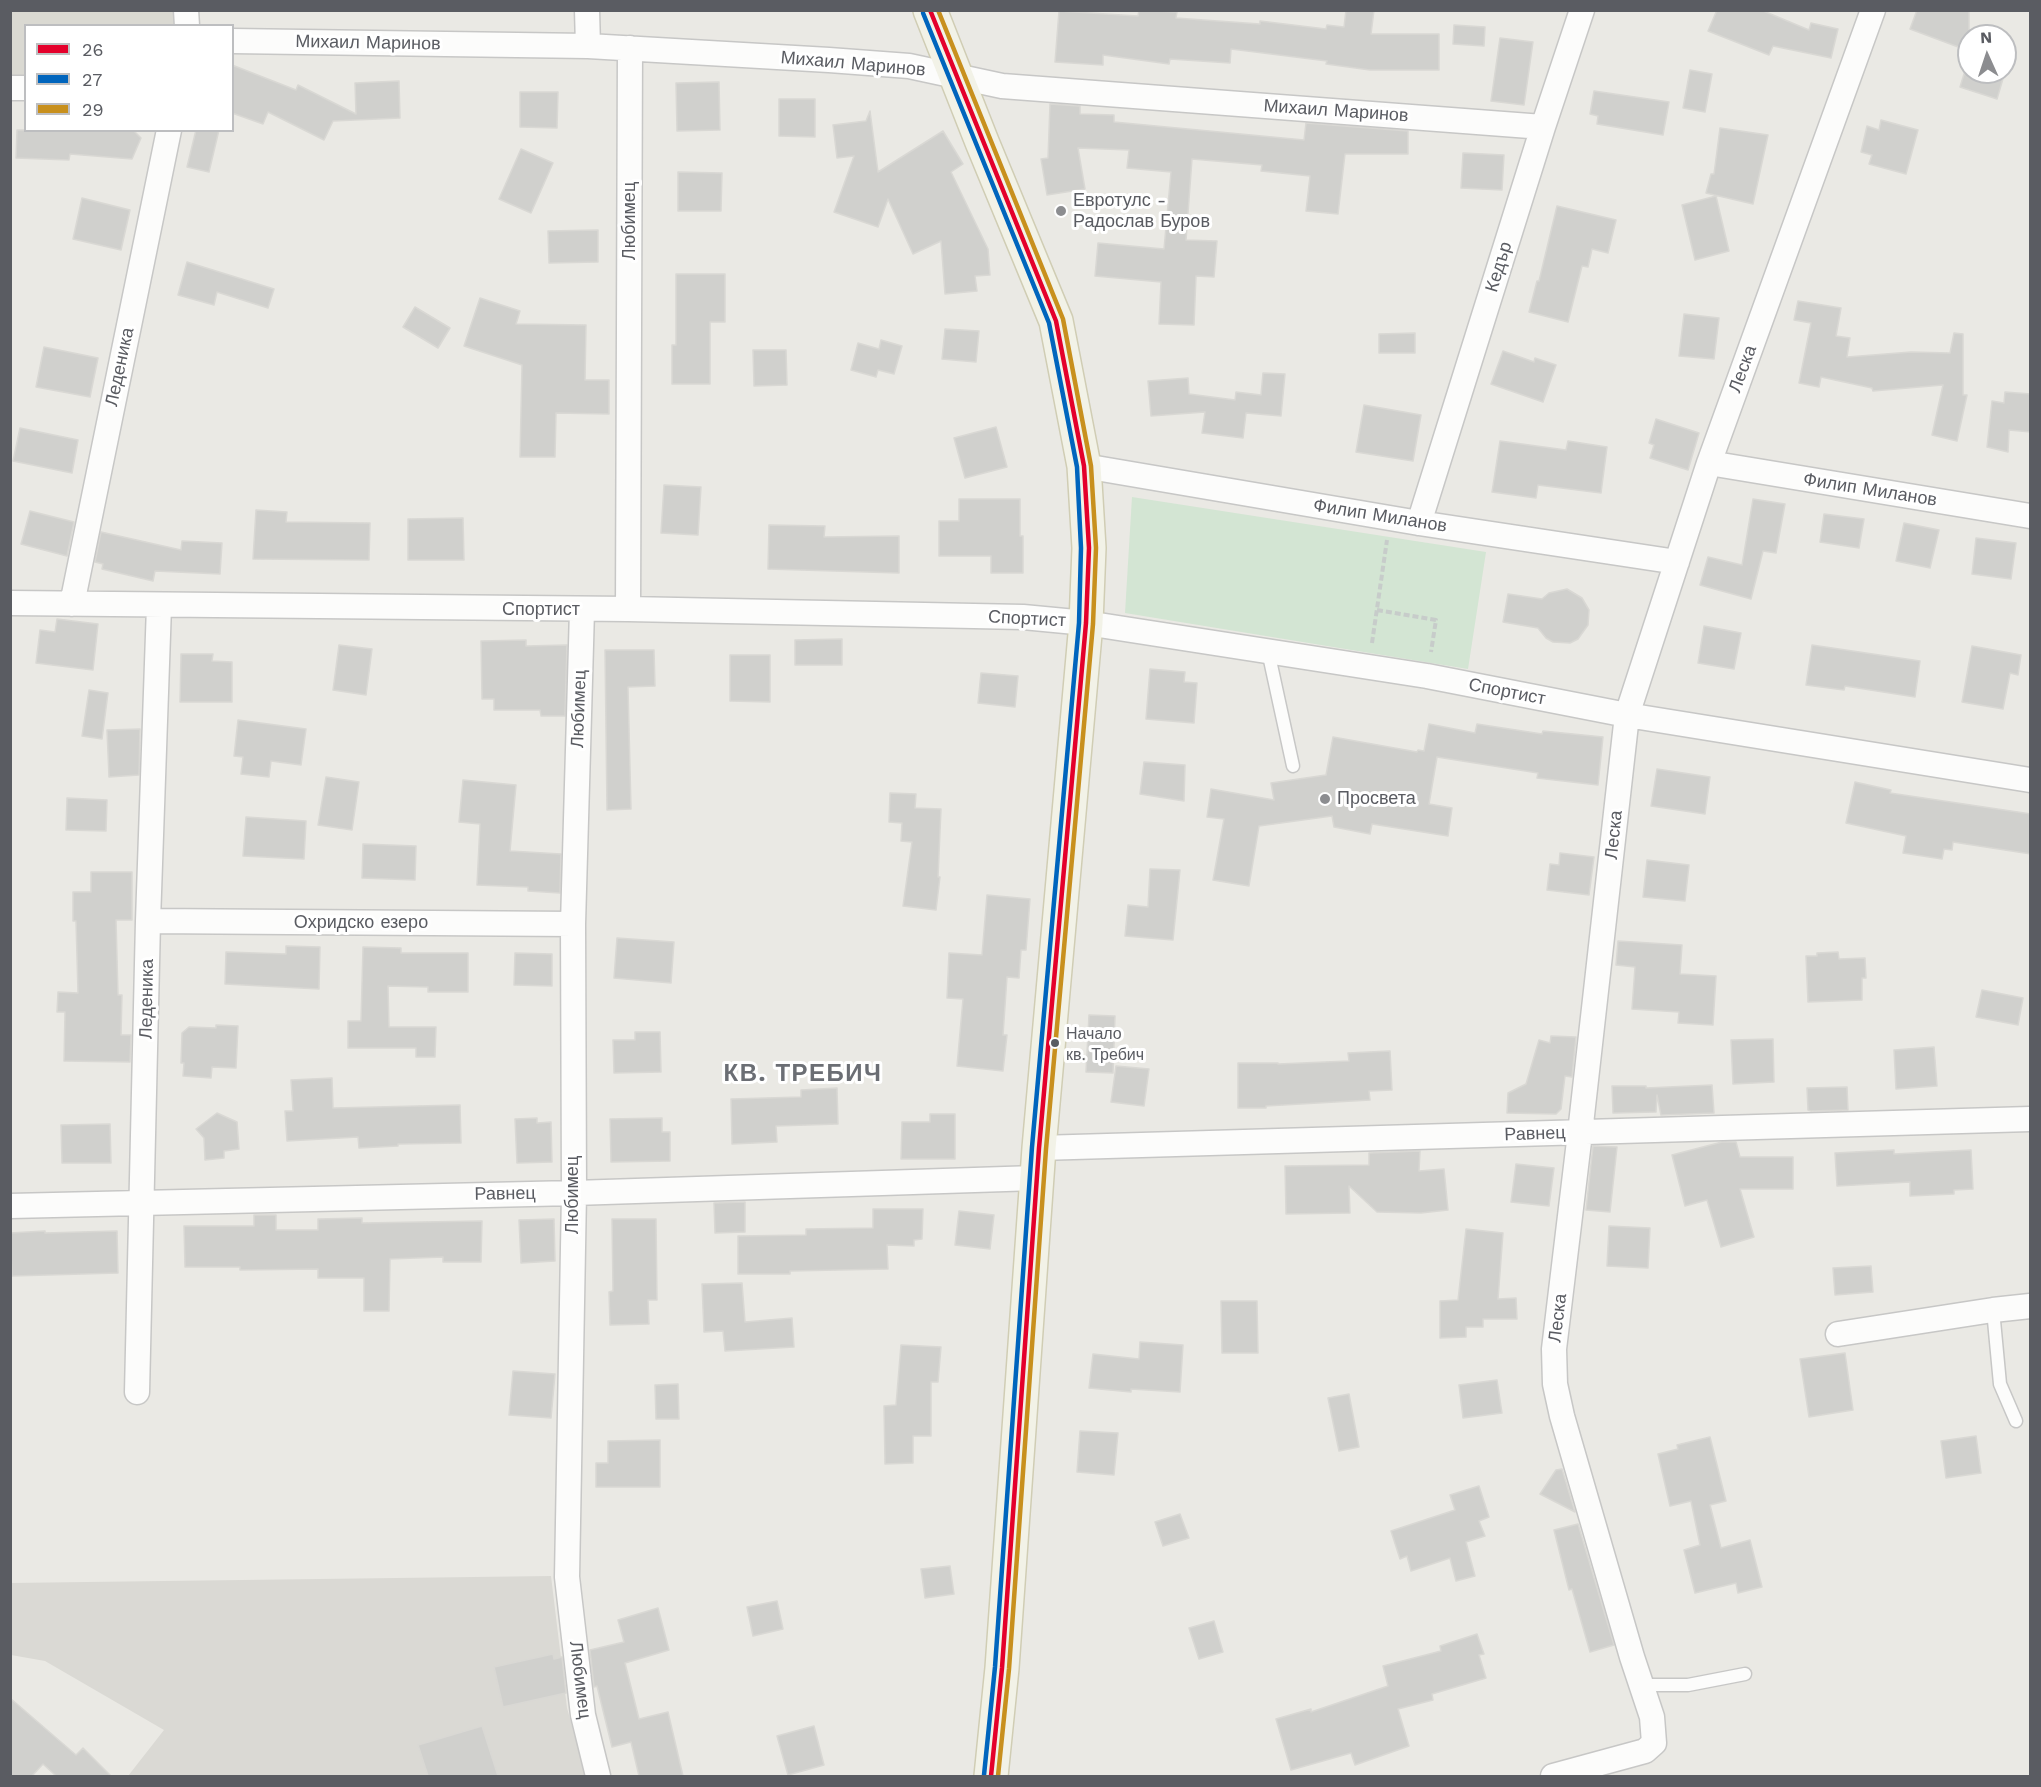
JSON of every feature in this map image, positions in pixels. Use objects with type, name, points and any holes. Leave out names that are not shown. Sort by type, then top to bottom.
[{"type":"main road","points":[[930,10],[1056,321],[1084,466],[1089,548],[1086,623],[1038,1163],[1002,1657],[991,1776]]},
{"type":"street","points":[[587,10],[588,46]]},
{"type":"street","name":"Кедър","points":[[1419,523],[1582,10]]},
{"type":"street","name":"Леска","points":[[1553,1776],[1645,1751],[1654,1743],[1652,1717],[1643,1685],[1632,1657],[1562,1416],[1555,1384],[1554,1348],[1627,714],[1709,463],[1873,10]]},
{"type":"street","name":"Михаил Маринов","points":[[234,41],[588,46],[909,66],[1002,86],[1543,127]]},
{"type":"street","name":"Любимец","points":[[628,609],[630,48]]},
{"type":"street","name":"Леденика","points":[[72,604],[169,132]]},
{"type":"street","name":"Филип Миланов","points":[[1709,463],[2031,516]]},
{"type":"street","name":"Филип Миланов","points":[[1084,466],[1391,519],[1677,562]]},
{"type":"street","name":"Спортист","points":[[10,603],[628,609],[1023,617],[1086,623],[1427,676],[1627,714],[2031,780]]},
{"type":"street","name":"Леденика","points":[[137,1392],[148,921],[159,606]]},
{"type":"street","name":"Любимец","points":[[582,610],[573,924],[574,1193],[567,1577],[584,1715],[598,1776]]},
{"type":"street","name":"Охридско езеро","points":[[148,921],[573,924]]},
{"type":"street","name":"Равнец","points":[[10,1206],[574,1193],[1038,1163],[1580,1133],[2031,1119]]},
{"type":"street","points":[[1838,1334],[2031,1306]]},
{"type":"lane","points":[[1268,651],[1293,766]]},
{"type":"lane","points":[[1994,1310],[2000,1384],[2016,1421]]},
{"type":"lane","points":[[1643,1685],[1688,1685],[1745,1674]]},
{"type":"path","points":[[1369,667],[1391,519]]},
{"type":"path","points":[[1377,610],[1436,620],[1427,676]]},
{"type":"shaded area","points":[[11,11],[177,11],[178,24],[24,24],[24,77],[11,77]]},
{"type":"shaded area","points":[[551,1576],[567,1708],[586,1776],[128,1776],[164,1730],[45,1661],[11,1655],[10,1583]]},
{"type":"green space","points":[[1132,497],[1486,552],[1468,669],[1125,613]]},
{"type":"building","points":[[1139,10],[1177,12],[1176,18],[1260,24],[1260,21],[1326,29],[1327,25],[1344,27],[1346,10],[1374,10],[1371,34],[1439,34],[1439,70],[1370,70],[1326,64],[1327,61],[1231,49],[1230,63],[1170,59],[1169,64],[1103,55],[1103,65],[1055,62],[1059,11],[1138,16]]},
{"type":"building","points":[[1717,10],[1761,10],[1809,30],[1811,23],[1838,29],[1831,58],[1773,46],[1769,55],[1708,31]]},
{"type":"building","points":[[1917,10],[1969,10],[1969,24],[1957,24],[1957,47],[1910,29]]},
{"type":"building","points":[[1454,25],[1485,27],[1484,46],[1453,44]]},
{"type":"building","points":[[1500,38],[1533,42],[1524,105],[1491,101]]},
{"type":"building","points":[[234,66],[296,90],[298,85],[356,114],[355,83],[399,81],[400,118],[333,121],[324,140],[268,112],[263,124],[234,114]]},
{"type":"building","points":[[1690,70],[1712,74],[1705,112],[1683,108]]},
{"type":"building","points":[[719,82],[720,130],[677,131],[676,83]]},
{"type":"building","points":[[1961,84],[2001,84],[1997,99],[1960,87]]},
{"type":"building","points":[[1594,91],[1669,102],[1663,135],[1597,124],[1598,116],[1590,114]]},
{"type":"building","points":[[520,92],[558,92],[557,128],[520,127]]},
{"type":"building","points":[[779,99],[815,99],[815,137],[779,136]]},
{"type":"building","points":[[1050,104],[1080,106],[1080,114],[1114,115],[1114,122],[1304,140],[1306,123],[1408,131],[1408,154],[1345,154],[1338,214],[1306,211],[1310,176],[1261,171],[1262,165],[1192,159],[1186,240],[1217,241],[1214,277],[1196,276],[1194,325],[1159,324],[1161,282],[1095,276],[1098,243],[1164,249],[1171,172],[1127,168],[1129,150],[1078,148],[1085,189],[1047,195],[1041,159],[1048,158]]},
{"type":"building","points":[[870,111],[878,172],[943,131],[963,164],[951,172],[988,249],[990,275],[975,276],[977,291],[945,294],[941,241],[913,254],[888,199],[878,227],[834,212],[854,156],[837,158],[833,125],[866,121]]},
{"type":"building","points":[[1881,120],[1918,130],[1906,174],[1869,164],[1872,155],[1861,152],[1867,126],[1879,130]]},
{"type":"building","points":[[1720,128],[1768,135],[1753,204],[1706,193],[1711,174],[1714,174]]},
{"type":"building","points":[[17,130],[24,130],[24,132],[135,132],[141,138],[132,159],[70,154],[69,160],[16,158]]},
{"type":"building","points":[[196,132],[219,132],[209,172],[187,167]]},
{"type":"building","points":[[521,149],[553,163],[531,213],[499,199]]},
{"type":"building","points":[[1463,153],[1504,155],[1502,190],[1461,188]]},
{"type":"building","points":[[678,172],[722,173],[721,211],[678,211]]},
{"type":"building","points":[[1716,196],[1729,251],[1695,260],[1682,205]]},
{"type":"building","points":[[82,198],[130,210],[121,250],[73,239]]},
{"type":"building","points":[[1557,206],[1616,220],[1608,253],[1592,249],[1588,267],[1582,266],[1568,322],[1529,312]]},
{"type":"building","points":[[598,230],[598,262],[549,263],[548,231]]},
{"type":"building","points":[[187,262],[274,289],[268,308],[217,292],[214,305],[178,295]]},
{"type":"building","points":[[676,274],[725,274],[725,322],[710,322],[710,384],[672,384],[672,345],[676,345]]},
{"type":"building","points":[[480,298],[520,311],[516,324],[586,325],[585,380],[609,380],[609,414],[556,413],[555,457],[520,457],[522,365],[464,346]]},
{"type":"building","points":[[1798,301],[1841,308],[1836,336],[1850,338],[1847,357],[1911,352],[1950,353],[1954,333],[1963,334],[1963,395],[1967,395],[1957,441],[1932,435],[1943,385],[1873,391],[1872,388],[1821,377],[1819,387],[1799,383],[1811,323],[1794,320]]},
{"type":"building","points":[[415,307],[450,328],[438,348],[403,327]]},
{"type":"building","points":[[1684,314],[1719,318],[1714,359],[1679,356]]},
{"type":"building","points":[[945,329],[979,331],[976,362],[942,359]]},
{"type":"building","points":[[1415,333],[1415,353],[1379,353],[1379,334]]},
{"type":"building","points":[[881,340],[902,346],[894,374],[878,370],[876,377],[851,370],[858,343],[879,349]]},
{"type":"building","points":[[44,347],[98,358],[90,397],[36,387]]},
{"type":"building","points":[[753,350],[786,350],[787,385],[754,386]]},
{"type":"building","points":[[1503,351],[1534,362],[1535,358],[1556,365],[1543,402],[1491,384]]},
{"type":"building","points":[[1263,373],[1285,374],[1281,416],[1246,413],[1243,438],[1202,433],[1205,412],[1151,416],[1148,381],[1188,378],[1189,394],[1235,400],[1236,392],[1261,395]]},
{"type":"building","points":[[2005,392],[2031,394],[2031,432],[2009,430],[2008,452],[1987,447],[1992,401],[2004,403]]},
{"type":"building","points":[[1364,405],[1421,415],[1413,461],[1356,452]]},
{"type":"building","points":[[1656,419],[1699,433],[1688,470],[1650,458],[1654,445],[1649,443]]},
{"type":"building","points":[[996,427],[1007,467],[965,478],[954,438]]},
{"type":"building","points":[[20,428],[78,440],[72,473],[13,461]]},
{"type":"building","points":[[1500,441],[1566,450],[1568,441],[1607,447],[1601,493],[1538,485],[1536,498],[1492,492]]},
{"type":"building","points":[[664,485],[701,487],[698,535],[661,533]]},
{"type":"building","points":[[959,499],[1020,499],[1023,573],[991,573],[991,556],[939,556],[939,521],[959,521]]},
{"type":"building","points":[[1753,499],[1785,504],[1776,553],[1763,551],[1751,599],[1700,585],[1708,557],[1742,565]]},
{"type":"building","points":[[256,510],[287,512],[286,522],[370,523],[369,560],[253,559]]},
{"type":"building","points":[[30,511],[74,522],[67,556],[21,544]]},
{"type":"building","points":[[1824,514],[1864,519],[1859,548],[1820,542]]},
{"type":"building","points":[[463,518],[464,560],[408,560],[408,519]]},
{"type":"building","points":[[1904,523],[1939,530],[1930,568],[1896,561]]},
{"type":"building","points":[[769,525],[825,526],[824,537],[899,536],[899,573],[768,569]]},
{"type":"building","points":[[101,532],[181,550],[182,541],[222,543],[220,574],[155,571],[153,581],[102,569],[103,564],[95,562]]},
{"type":"building","points":[[1976,538],[2016,543],[2011,579],[1972,574]]},
{"type":"building","points":[[1567,589],[1582,598],[1589,610],[1588,625],[1578,639],[1570,643],[1553,642],[1546,638],[1538,628],[1503,622],[1508,594],[1542,599],[1549,593]]},
{"type":"building","points":[[57,619],[98,624],[93,670],[36,663],[40,630],[55,632]]},
{"type":"building","points":[[1704,626],[1741,633],[1734,669],[1698,663]]},
{"type":"building","points":[[842,639],[842,665],[795,665],[795,640]]},
{"type":"building","points":[[526,640],[526,646],[567,645],[565,716],[541,716],[540,710],[494,710],[494,699],[482,699],[481,641]]},
{"type":"building","points":[[339,645],[372,649],[366,695],[333,690]]},
{"type":"building","points":[[1812,645],[1920,661],[1915,697],[1845,686],[1844,690],[1806,685]]},
{"type":"building","points":[[1972,646],[2021,655],[2018,675],[2010,673],[2003,709],[1962,702]]},
{"type":"building","points":[[605,650],[654,650],[655,686],[628,687],[631,809],[607,810]]},
{"type":"building","points":[[181,654],[213,654],[212,661],[232,662],[232,702],[180,702]]},
{"type":"building","points":[[730,655],[770,655],[770,702],[730,701]]},
{"type":"building","points":[[1150,669],[1185,672],[1184,682],[1197,683],[1194,723],[1146,719]]},
{"type":"building","points":[[981,673],[1018,676],[1015,707],[978,703]]},
{"type":"building","points":[[89,690],[108,693],[102,739],[82,736]]},
{"type":"building","points":[[238,720],[306,729],[301,765],[271,761],[269,777],[241,774],[243,757],[234,756]]},
{"type":"building","points":[[1429,724],[1475,733],[1477,724],[1542,734],[1543,731],[1603,737],[1598,785],[1537,778],[1538,773],[1437,757],[1429,804],[1452,808],[1448,836],[1372,824],[1370,834],[1334,827],[1332,816],[1259,826],[1249,886],[1213,880],[1224,819],[1207,817],[1211,789],[1274,800],[1271,783],[1326,775],[1333,737],[1417,752],[1418,750],[1424,751]]},
{"type":"building","points":[[140,729],[139,775],[109,777],[107,730]]},
{"type":"building","points":[[1144,762],[1185,765],[1184,801],[1140,794]]},
{"type":"building","points":[[1657,769],[1710,777],[1705,814],[1651,806]]},
{"type":"building","points":[[326,777],[359,782],[352,830],[318,825]]},
{"type":"building","points":[[463,780],[516,785],[510,851],[561,854],[560,893],[528,891],[528,887],[477,885],[480,824],[459,822]]},
{"type":"building","points":[[1855,782],[1891,790],[1890,793],[2031,814],[2031,854],[1953,842],[1952,850],[1944,849],[1942,859],[1903,853],[1906,836],[1846,823]]},
{"type":"building","points":[[890,793],[916,794],[915,808],[941,809],[938,877],[940,877],[936,910],[903,906],[912,842],[901,841],[902,823],[889,822]]},
{"type":"building","points":[[67,798],[107,800],[106,831],[66,830]]},
{"type":"building","points":[[246,817],[306,821],[304,859],[243,856]]},
{"type":"building","points":[[363,844],[416,846],[415,880],[362,878]]},
{"type":"building","points":[[1560,853],[1594,857],[1589,895],[1547,890],[1550,864],[1559,865]]},
{"type":"building","points":[[1647,860],[1689,865],[1685,901],[1643,897]]},
{"type":"building","points":[[1150,869],[1180,870],[1173,940],[1125,936],[1128,905],[1148,907]]},
{"type":"building","points":[[91,872],[132,872],[132,920],[116,920],[118,995],[122,995],[121,1035],[131,1035],[130,1062],[64,1061],[65,1012],[57,1012],[58,992],[78,993],[73,892],[91,892]]},
{"type":"building","points":[[987,895],[1030,899],[1026,950],[1021,950],[1019,978],[1007,977],[1003,1035],[1007,1035],[1003,1071],[957,1066],[963,999],[947,998],[949,953],[982,955]]},
{"type":"building","points":[[617,938],[674,942],[671,983],[614,978]]},
{"type":"building","points":[[1618,941],[1682,945],[1680,974],[1716,976],[1713,1025],[1678,1023],[1679,1012],[1632,1009],[1635,967],[1616,965]]},
{"type":"building","points":[[286,946],[320,947],[319,989],[225,984],[226,952],[286,954]]},
{"type":"building","points":[[363,947],[401,948],[401,953],[468,953],[468,992],[428,992],[428,987],[388,986],[389,1027],[436,1027],[435,1057],[416,1057],[416,1048],[348,1048],[348,1021],[361,1021]]},
{"type":"building","points":[[1838,952],[1839,959],[1865,958],[1866,978],[1862,978],[1862,1000],[1808,1002],[1806,956]]},
{"type":"building","points":[[515,953],[552,954],[552,986],[514,985]]},
{"type":"building","points":[[1982,990],[2023,998],[2018,1025],[1976,1017]]},
{"type":"building","points":[[1089,1015],[1115,1016],[1113,1073],[1086,1072]]},
{"type":"building","points":[[216,1025],[238,1026],[236,1068],[212,1067],[211,1078],[183,1076],[182,1033],[189,1027],[216,1028]]},
{"type":"building","points":[[635,1032],[660,1032],[661,1072],[614,1073],[613,1040],[635,1040]]},
{"type":"building","points":[[1551,1036],[1576,1037],[1572,1077],[1565,1076],[1561,1109],[1556,1114],[1507,1113],[1508,1093],[1526,1084],[1539,1040],[1550,1043]]},
{"type":"building","points":[[1773,1039],[1774,1082],[1733,1084],[1731,1040]]},
{"type":"building","points":[[1934,1047],[1937,1086],[1896,1089],[1894,1050]]},
{"type":"building","points":[[1390,1051],[1392,1090],[1369,1091],[1370,1100],[1238,1108],[1238,1063],[1349,1061],[1348,1053]]},
{"type":"building","points":[[1116,1066],[1149,1069],[1144,1106],[1111,1102]]},
{"type":"building","points":[[332,1078],[333,1108],[460,1105],[461,1143],[398,1144],[398,1146],[359,1148],[358,1137],[287,1141],[285,1111],[293,1111],[291,1080]]},
{"type":"building","points":[[1712,1085],[1714,1113],[1661,1115],[1657,1095],[1656,1112],[1613,1113],[1612,1086],[1646,1086],[1646,1088]]},
{"type":"building","points":[[1847,1087],[1848,1110],[1808,1110],[1807,1088]]},
{"type":"building","points":[[837,1088],[838,1124],[776,1126],[777,1142],[732,1144],[731,1099],[801,1097],[801,1090]]},
{"type":"building","points":[[217,1113],[237,1122],[239,1149],[224,1151],[224,1158],[205,1160],[204,1138],[196,1129]]},
{"type":"building","points":[[930,1114],[955,1114],[955,1159],[901,1159],[902,1122],[930,1122]]},
{"type":"building","points":[[537,1118],[537,1123],[551,1122],[552,1162],[517,1163],[515,1119]]},
{"type":"building","points":[[662,1118],[662,1132],[670,1132],[670,1161],[611,1162],[610,1119]]},
{"type":"building","points":[[110,1124],[111,1163],[62,1163],[61,1125]]},
{"type":"building","points":[[1722,1142],[1736,1142],[1740,1157],[1793,1157],[1793,1189],[1740,1189],[1754,1237],[1721,1247],[1707,1200],[1685,1206],[1672,1155]]},
{"type":"building","points":[[1593,1146],[1617,1147],[1610,1212],[1586,1210]]},
{"type":"building","points":[[1894,1150],[1894,1154],[1971,1150],[1973,1189],[1954,1190],[1954,1194],[1910,1196],[1910,1182],[1837,1186],[1835,1153]]},
{"type":"building","points":[[1420,1151],[1419,1171],[1444,1169],[1448,1210],[1421,1213],[1377,1212],[1349,1186],[1350,1213],[1286,1214],[1285,1166],[1369,1165],[1369,1153]]},
{"type":"building","points":[[1516,1164],[1554,1168],[1549,1206],[1511,1202]]},
{"type":"building","points":[[745,1202],[745,1232],[715,1233],[714,1203]]},
{"type":"building","points":[[873,1209],[923,1209],[922,1239],[914,1240],[914,1246],[887,1245],[888,1269],[738,1274],[738,1236],[806,1235],[806,1229],[873,1228]]},
{"type":"building","points":[[959,1211],[994,1215],[990,1249],[955,1245]]},
{"type":"building","points":[[254,1215],[276,1215],[276,1230],[318,1230],[318,1219],[362,1218],[362,1223],[482,1221],[481,1262],[443,1262],[443,1257],[390,1259],[389,1311],[364,1311],[364,1278],[318,1278],[318,1269],[240,1270],[240,1267],[185,1267],[184,1226],[254,1226]]},
{"type":"building","points":[[554,1219],[555,1261],[521,1263],[519,1220]]},
{"type":"building","points":[[612,1219],[656,1219],[657,1300],[648,1300],[649,1324],[610,1325],[609,1292],[613,1291]]},
{"type":"building","points":[[1609,1226],[1650,1228],[1648,1268],[1607,1266]]},
{"type":"building","points":[[1466,1229],[1503,1233],[1498,1299],[1516,1298],[1517,1319],[1483,1319],[1483,1327],[1466,1327],[1466,1337],[1440,1338],[1440,1301],[1458,1300]]},
{"type":"building","points":[[45,1231],[45,1233],[117,1231],[118,1273],[12,1276],[10,1233]]},
{"type":"building","points":[[1871,1266],[1873,1292],[1835,1295],[1833,1268]]},
{"type":"building","points":[[742,1283],[745,1322],[792,1318],[794,1347],[725,1351],[723,1331],[704,1332],[702,1284]]},
{"type":"building","points":[[1221,1301],[1257,1301],[1258,1353],[1222,1353]]},
{"type":"building","points":[[1140,1342],[1183,1345],[1180,1392],[1131,1389],[1131,1392],[1089,1388],[1093,1354],[1139,1359]]},
{"type":"building","points":[[901,1345],[941,1347],[938,1382],[931,1382],[931,1436],[913,1436],[913,1463],[885,1464],[884,1406],[896,1405]]},
{"type":"building","points":[[1845,1353],[1853,1410],[1809,1417],[1800,1359]]},
{"type":"building","points":[[513,1371],[555,1374],[551,1418],[509,1415]]},
{"type":"building","points":[[1497,1380],[1502,1413],[1463,1418],[1459,1385]]},
{"type":"building","points":[[678,1384],[679,1419],[656,1419],[655,1385]]},
{"type":"building","points":[[1349,1394],[1359,1447],[1339,1451],[1328,1398]]},
{"type":"building","points":[[1080,1431],[1118,1433],[1114,1475],[1077,1472]]},
{"type":"building","points":[[1976,1436],[1981,1473],[1946,1478],[1941,1441]]},
{"type":"building","points":[[1710,1437],[1726,1501],[1710,1505],[1721,1548],[1750,1540],[1762,1587],[1738,1593],[1736,1583],[1695,1593],[1684,1550],[1700,1545],[1691,1501],[1670,1506],[1658,1454],[1678,1449],[1677,1445]]},
{"type":"building","points":[[660,1440],[660,1487],[596,1487],[596,1463],[608,1463],[608,1441]]},
{"type":"building","points":[[1562,1469],[1575,1512],[1540,1494],[1556,1470]]},
{"type":"building","points":[[1479,1486],[1489,1517],[1479,1521],[1485,1536],[1466,1542],[1475,1576],[1456,1581],[1450,1558],[1411,1571],[1407,1556],[1400,1559],[1391,1531],[1455,1510],[1450,1495]]},
{"type":"building","points":[[1180,1514],[1189,1538],[1163,1546],[1155,1522]]},
{"type":"building","points":[[1578,1524],[1614,1645],[1590,1652],[1572,1589],[1569,1590],[1554,1530]]},
{"type":"building","points":[[950,1566],[954,1594],[925,1598],[921,1569]]},
{"type":"building","points":[[777,1601],[783,1629],[753,1636],[747,1607]]},
{"type":"building","points":[[658,1608],[669,1650],[625,1663],[639,1719],[668,1712],[683,1776],[639,1776],[631,1742],[612,1747],[597,1686],[594,1687],[590,1650],[624,1642],[618,1620]]},
{"type":"building","points":[[1214,1621],[1223,1652],[1199,1659],[1189,1628]]},
{"type":"building","points":[[1477,1634],[1484,1654],[1479,1655],[1486,1678],[1432,1694],[1433,1700],[1398,1709],[1409,1746],[1355,1765],[1351,1753],[1291,1770],[1276,1719],[1311,1709],[1311,1712],[1388,1686],[1383,1666],[1441,1651],[1440,1646]]},
{"type":"building","points":[[553,1654],[554,1659],[562,1657],[566,1693],[503,1707],[494,1667]]},
{"type":"building","points":[[10,1698],[76,1755],[83,1748],[111,1776],[54,1776],[43,1764],[32,1776],[10,1776]]},
{"type":"building","points":[[482,1726],[498,1776],[428,1776],[418,1745]]},
{"type":"building","points":[[814,1726],[824,1765],[788,1775],[777,1736]]},
{"type":"transit line","name":"26","points":[[930,10],[1056,321],[1084,466],[1089,548],[1086,623],[1039,1148],[1002,1668],[991,1776]]},
{"type":"transit line","name":"29","points":[[938,10],[1063,319],[1091,466],[1096,548],[1093,624],[1046,1149],[1009,1669],[998,1776]]},
{"type":"transit line","name":"27","points":[[923,13],[1049,323],[1077,467],[1081,548],[1079,623],[1032,1147],[995,1667],[984,1775]]},
{"type":"place","name":"Евротулс - Радослав Буров","points":[[1061,211]]},
{"type":"place","name":"Просвета","points":[[1325,799]]},
{"type":"place","name":"Начало кв. Требич","points":[[1055,1043]]},
{"type":"district","name":"КВ. ТРЕБИЧ","points":[[803,1074]]}]
